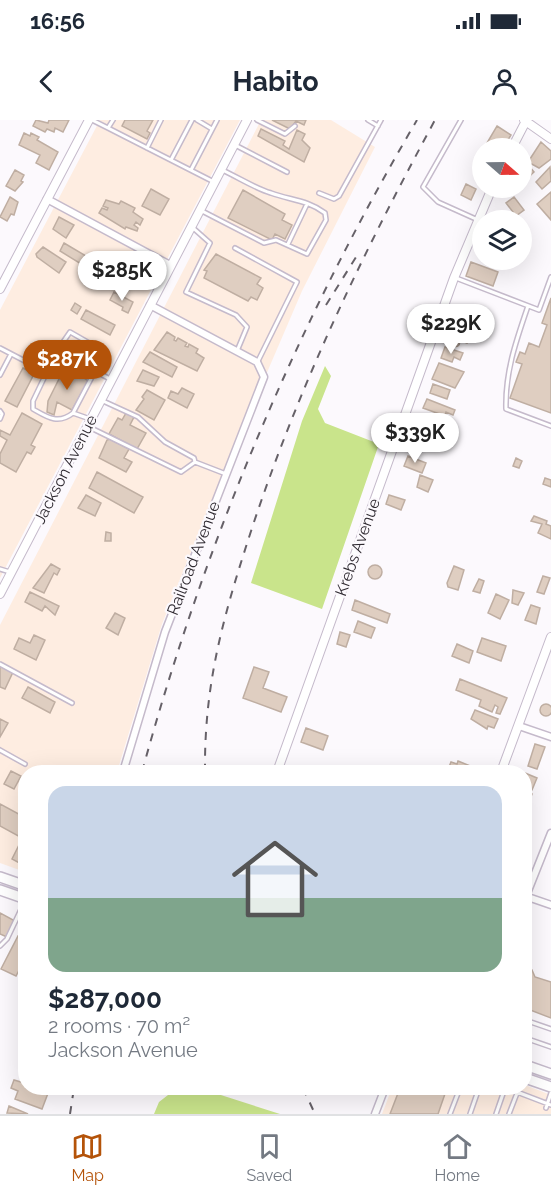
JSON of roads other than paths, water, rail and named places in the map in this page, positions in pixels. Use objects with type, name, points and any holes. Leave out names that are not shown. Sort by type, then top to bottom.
[{"type":"main road","points":[[0,877],[18,883]]},
{"type":"main road","points":[[0,890],[18,896]]},
{"type":"main road","points":[[532,1067],[551,1074]]},
{"type":"main road","points":[[532,1080],[551,1087]]},
{"type":"street","points":[[0,289],[91,120]]},
{"type":"street","name":"Jackson Avenue","points":[[0,594],[247,120]]},
{"type":"street","points":[[517,138],[525,121],[551,139]]},
{"type":"street","points":[[47,200],[170,265]]},
{"type":"street","name":"Krebs Avenue","points":[[279,765],[454,278],[472,234]]},
{"type":"street","points":[[150,305],[257,362]]},
{"type":"street","name":"Railroad Avenue","points":[[125,765],[165,632],[262,385],[263,370],[257,362]]},
{"type":"street","points":[[504,765],[551,637]]},
{"type":"street","points":[[519,726],[551,737]]},
{"type":"street","points":[[532,879],[551,833]]},
{"type":"street","points":[[532,898],[551,905]]},
{"type":"street","points":[[375,1114],[382,1095]]},
{"type":"lane","points":[[91,120],[214,182]]},
{"type":"lane","points":[[108,128],[113,120]]},
{"type":"lane","points":[[147,148],[161,120]]},
{"type":"lane","points":[[171,160],[192,120]]},
{"type":"lane","points":[[197,120],[212,129]]},
{"type":"lane","points":[[191,170],[217,120]]},
{"type":"lane","points":[[257,120],[285,134],[295,126]]},
{"type":"lane","points":[[368,120],[378,126]]},
{"type":"lane","points":[[319,193],[328,199],[339,196],[381,120]]},
{"type":"lane","points":[[461,120],[423,187],[438,201],[472,217]]},
{"type":"lane","points":[[234,144],[287,172]]},
{"type":"lane","points":[[200,209],[264,243],[276,240],[307,254],[327,216],[322,210],[297,198],[271,193],[221,169]]},
{"type":"lane","points":[[288,244],[308,204]]},
{"type":"lane","points":[[191,226],[210,243],[186,292],[236,315],[247,327],[237,351]]},
{"type":"lane","points":[[235,248],[297,282],[257,362]]},
{"type":"lane","points":[[454,278],[539,310],[551,277]]},
{"type":"lane","points":[[528,306],[513,349],[506,381],[506,409],[551,426]]},
{"type":"lane","points":[[74,333],[104,350],[73,413],[63,420],[55,420],[33,409],[33,401],[57,351],[66,334],[74,333]]},
{"type":"lane","points":[[0,348],[46,372]]},
{"type":"lane","points":[[57,351],[111,380]]},
{"type":"lane","points":[[0,375],[11,354]]},
{"type":"lane","points":[[101,400],[138,417],[165,442],[194,458],[195,462],[226,474]]},
{"type":"lane","points":[[0,411],[2,414],[0,419]]},
{"type":"lane","points":[[73,413],[181,472],[195,462]]},
{"type":"lane","points":[[0,569],[11,572]]},
{"type":"lane","points":[[0,664],[72,703]]},
{"type":"lane","points":[[0,750],[25,764]]},
{"type":"lane","points":[[0,946],[7,939],[18,915]]},
{"type":"lane","points":[[532,1022],[551,1029]]},
{"type":"lane","points":[[532,1040],[551,1047]]},
{"type":"lane","points":[[546,1108],[551,1093]]},
{"type":"lane","points":[[450,1114],[457,1095]]},
{"type":"lane","points":[[470,1114],[477,1095]]},
{"type":"lane","points":[[496,1114],[503,1095]]},
{"type":"lane","points":[[509,1114],[516,1095]]},
{"type":"lane","points":[[528,1101],[529,1096],[549,1104]]},
{"type":"railway","points":[[144,765],[194,603],[258,437],[332,276],[417,120]]},
{"type":"railway","points":[[205,765],[212,676],[225,617],[253,525],[292,420],[335,318],[435,120]]},
{"type":"railway","points":[[326,305],[358,254]]},
{"type":"railway","points":[[70,1114],[73,1095]]},
{"type":"railway","points":[[306,1095],[315,1114]]}]
